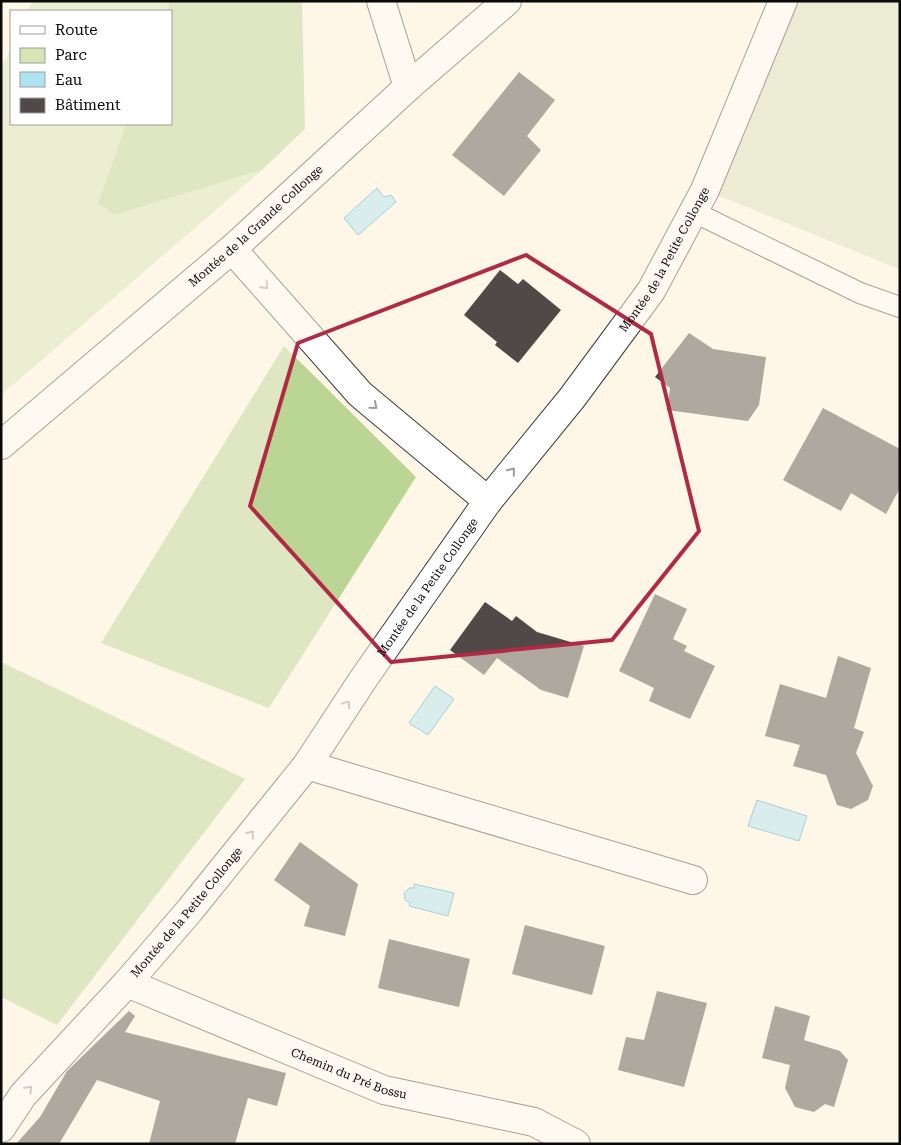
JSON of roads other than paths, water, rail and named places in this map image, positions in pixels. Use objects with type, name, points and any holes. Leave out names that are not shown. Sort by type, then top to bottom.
[{"type":"street","points":[[381,1],[408,87]]},
{"type":"street","name":"Montée de la Grande Collonge","points":[[1,445],[232,249],[408,87],[507,1]]},
{"type":"street","name":"Montée de la Petite Collonge","points":[[1,1128],[23,1095],[127,983],[190,910],[307,765],[364,678],[488,501],[572,398],[651,291],[694,212],[783,1]]},
{"type":"street","points":[[232,249],[360,394],[488,501]]},
{"type":"street","points":[[307,765],[693,880]]},
{"type":"street","name":"Chemin du Pré Bossu","points":[[127,983],[384,1090],[534,1122],[576,1144]]},
{"type":"lane","points":[[694,212],[860,293],[900,307]]},
{"type":"water","points":[[377,188],[384,197],[391,195],[396,202],[358,235],[344,218]]},
{"type":"water","points":[[435,686],[454,699],[428,735],[409,723]]},
{"type":"water","points":[[757,800],[807,816],[799,841],[748,826]]},
{"type":"water","points":[[414,884],[454,893],[448,916],[409,906],[410,903],[405,900],[404,893],[409,888],[414,888]]}]
